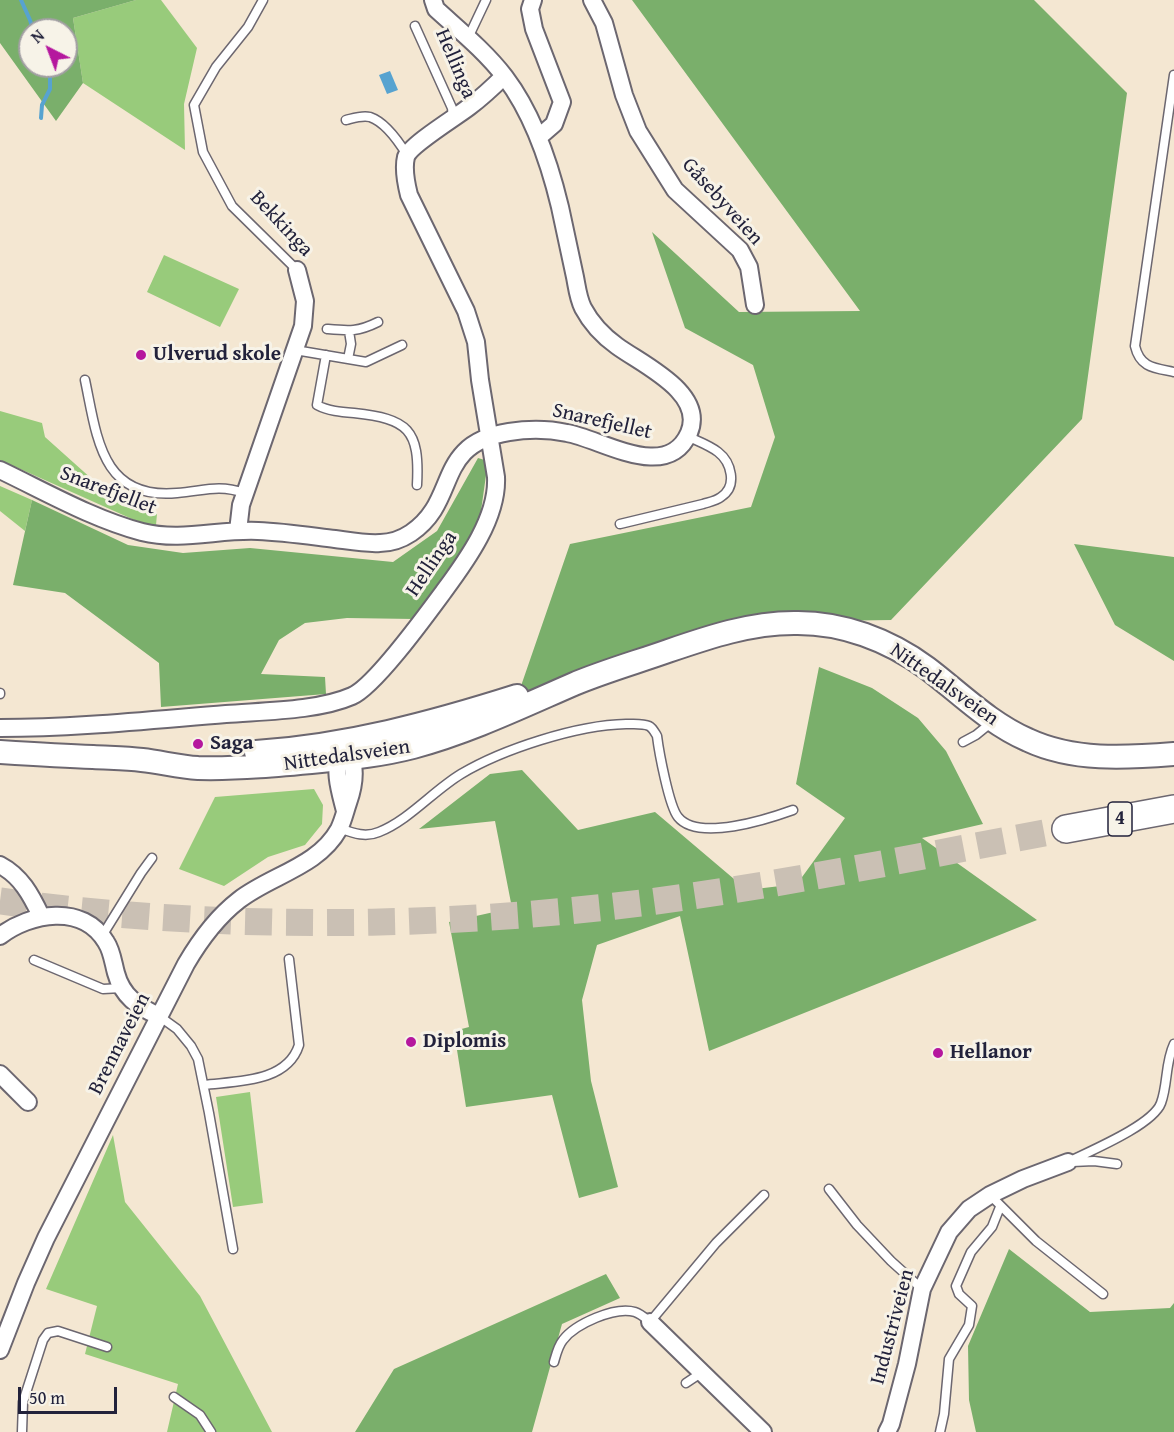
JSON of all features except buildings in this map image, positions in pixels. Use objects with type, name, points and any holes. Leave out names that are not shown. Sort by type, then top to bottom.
[{"type":"highway","name":"4","points":[[1066,829],[1174,809]]},
{"type":"main road","name":"Nittedalsveien","points":[[0,752],[141,760],[272,751],[345,753],[420,724],[527,692],[577,683],[729,632],[777,623],[810,623],[855,632],[896,649],[926,668],[993,720],[1029,741],[1071,753],[1115,757],[1174,754]]},
{"type":"street","points":[[432,0],[436,9],[468,38],[504,76],[539,137],[558,199],[581,305],[592,324],[614,344],[670,383],[686,399],[692,418],[687,436]]},
{"type":"street","points":[[533,0],[530,9],[534,29],[562,102],[554,124],[539,137]]},
{"type":"street","name":"Gåsebyveien","points":[[592,0],[604,23],[624,95],[638,131],[675,190],[740,250],[749,267],[755,305]]},
{"type":"street","name":"Hellinga","points":[[0,728],[48,729],[292,709],[334,702],[352,696],[373,679],[433,605],[459,571],[484,526],[491,513],[496,489],[480,380],[477,342],[466,311],[409,195],[405,176],[407,155],[418,143],[453,119],[504,76]]},
{"type":"street","name":"Bekkinga","points":[[238,531],[239,514],[245,493],[303,326],[305,313],[303,293],[297,270]]},
{"type":"street","name":"Snarefjellet","points":[[0,470],[110,520],[146,533],[188,537],[238,531],[380,543],[396,540],[413,532],[431,513],[456,462],[465,450],[489,437],[517,431],[552,431],[583,437],[633,454],[654,458],[672,452],[687,436]]},
{"type":"street","name":"Brennaveien","points":[[0,1350],[35,1261],[159,1016],[195,950],[225,912],[259,887],[312,858],[328,845],[339,828],[345,811],[338,780],[345,753]]},
{"type":"street","points":[[0,865],[15,874],[41,916]]},
{"type":"street","points":[[0,936],[19,924],[41,916],[73,918],[89,925],[102,936],[110,951],[122,988],[133,1002],[159,1016]]},
{"type":"street","points":[[0,1074],[28,1102]]},
{"type":"street","name":"Industriveien","points":[[887,1432],[907,1364],[922,1289],[950,1232],[969,1209],[995,1201],[1023,1179],[1068,1162]]},
{"type":"street","points":[[650,1323],[763,1432]]},
{"type":"lane","name":"Bekkinga","points":[[263,0],[248,27],[216,68],[194,105],[203,152],[232,206],[297,270]]},
{"type":"lane","points":[[468,38],[486,0]]},
{"type":"lane","name":"Hellinga","points":[[415,26],[452,108],[453,119]]},
{"type":"lane","points":[[1174,75],[1135,346],[1138,358],[1146,364],[1174,372]]},
{"type":"lane","points":[[346,120],[364,116],[371,118],[395,139],[407,155]]},
{"type":"lane","points":[[327,329],[361,330],[378,322]]},
{"type":"lane","points":[[348,359],[351,344],[349,331]]},
{"type":"lane","points":[[295,350],[366,362],[402,345]]},
{"type":"lane","points":[[326,355],[317,405],[331,410],[386,419],[408,430],[416,448],[417,485]]},
{"type":"lane","points":[[85,380],[98,443],[104,459],[122,481],[149,493],[178,493],[225,487],[245,493]]},
{"type":"lane","points":[[620,524],[710,502],[726,493],[731,479],[727,461],[711,447],[687,436]]},
{"type":"lane","points":[[963,742],[976,735],[993,720]]},
{"type":"lane","points":[[339,828],[361,835],[377,833],[389,828],[444,786],[475,766],[527,746],[603,725],[637,724],[652,729],[657,736],[674,812],[688,826],[726,827],[770,818],[793,810]]},
{"type":"lane","points":[[102,936],[152,858]]},
{"type":"lane","points":[[204,1086],[251,1079],[273,1073],[287,1065],[296,1055],[299,1045],[289,959]]},
{"type":"lane","points":[[34,960],[103,989],[122,988]]},
{"type":"lane","points":[[159,1016],[177,1029],[198,1059],[233,1249]]},
{"type":"lane","points":[[1068,1162],[1149,1119],[1160,1105],[1170,1078],[1167,1063],[1174,1044]]},
{"type":"lane","points":[[1068,1162],[1094,1161],[1117,1164]]},
{"type":"lane","points":[[829,1189],[877,1246],[915,1285],[922,1289]]},
{"type":"lane","points":[[554,1362],[563,1340],[580,1326],[608,1314],[627,1311],[636,1313],[650,1323],[716,1243],[764,1195]]},
{"type":"lane","points":[[995,1201],[1036,1242],[1104,1294]]},
{"type":"lane","points":[[940,1432],[949,1359],[969,1325],[972,1306],[959,1294],[956,1286],[971,1252],[992,1227],[995,1201]]},
{"type":"lane","points":[[22,1432],[22,1402],[43,1340],[48,1332],[58,1331],[107,1347]]},
{"type":"lane","points":[[686,1383],[701,1373]]},
{"type":"lane","points":[[174,1397],[200,1415],[211,1432]]},
{"type":"green space","points":[[0,0],[136,0],[73,18],[18,18],[18,68],[0,43]]},
{"type":"green space","points":[[136,0],[161,0],[197,48],[184,104],[185,150],[83,83],[78,50],[78,18],[73,18]]},
{"type":"green space","points":[[632,0],[1034,0],[1127,93],[1082,419],[891,620],[825,621],[742,629],[512,712],[570,544],[751,507],[775,437],[753,365],[685,328],[652,232],[739,312],[860,311]]},
{"type":"green space","points":[[78,50],[83,83],[56,121],[25,78],[78,78]]},
{"type":"green space","points":[[164,255],[239,289],[220,327],[147,292]]},
{"type":"green space","points":[[0,411],[42,423],[45,437],[122,506],[157,514],[156,525],[141,523],[0,460]]},
{"type":"green space","points":[[478,458],[488,461],[480,518],[448,573],[414,619],[347,618],[305,623],[279,640],[261,674],[325,677],[326,694],[161,707],[159,663],[65,593],[13,585],[32,500],[128,545],[183,553],[250,548],[393,562],[437,531]]},
{"type":"green space","points":[[0,486],[32,500],[25,531],[0,511]]},
{"type":"green space","points":[[1074,544],[1174,557],[1174,661],[1115,625]]},
{"type":"green space","points":[[819,667],[872,688],[918,718],[946,751],[983,824],[922,838],[1037,920],[709,1051],[680,916],[597,945],[582,1000],[591,1081],[618,1187],[579,1198],[552,1095],[466,1107],[454,1031],[469,1027],[449,922],[512,908],[495,821],[419,829],[490,774],[522,770],[578,830],[655,812],[747,890],[797,884],[845,818],[796,784]]},
{"type":"green space","points":[[314,789],[323,805],[322,824],[305,845],[268,857],[224,886],[179,869],[215,797]]},
{"type":"green space","points":[[250,1092],[263,1203],[233,1207],[216,1097]]},
{"type":"green space","points":[[113,1135],[125,1202],[200,1296],[272,1432],[167,1432],[178,1384],[85,1354],[97,1306],[46,1289]]},
{"type":"green space","points":[[1009,1249],[1090,1312],[1170,1308],[1174,1303],[1174,1432],[976,1432],[969,1400],[968,1346]]},
{"type":"green space","points":[[606,1274],[620,1298],[562,1324],[532,1432],[355,1432],[394,1369]]},
{"type":"water","points":[[390,71],[398,90],[387,94],[379,75]]},
{"type":"waterway","points":[[21,0],[29,18]]},
{"type":"waterway","points":[[41,118],[42,105],[50,89],[50,78]]},
{"type":"tunnel","points":[[0,901],[159,917],[240,921],[320,923],[481,918],[561,912],[748,888],[1066,829]]},
{"type":"place","name":"Ulverud skole","points":[[141,355]]},
{"type":"place","name":"Saga","points":[[198,744]]},
{"type":"place","name":"Diplomis","points":[[411,1042]]},
{"type":"place","name":"Hellanor","points":[[938,1053]]}]
